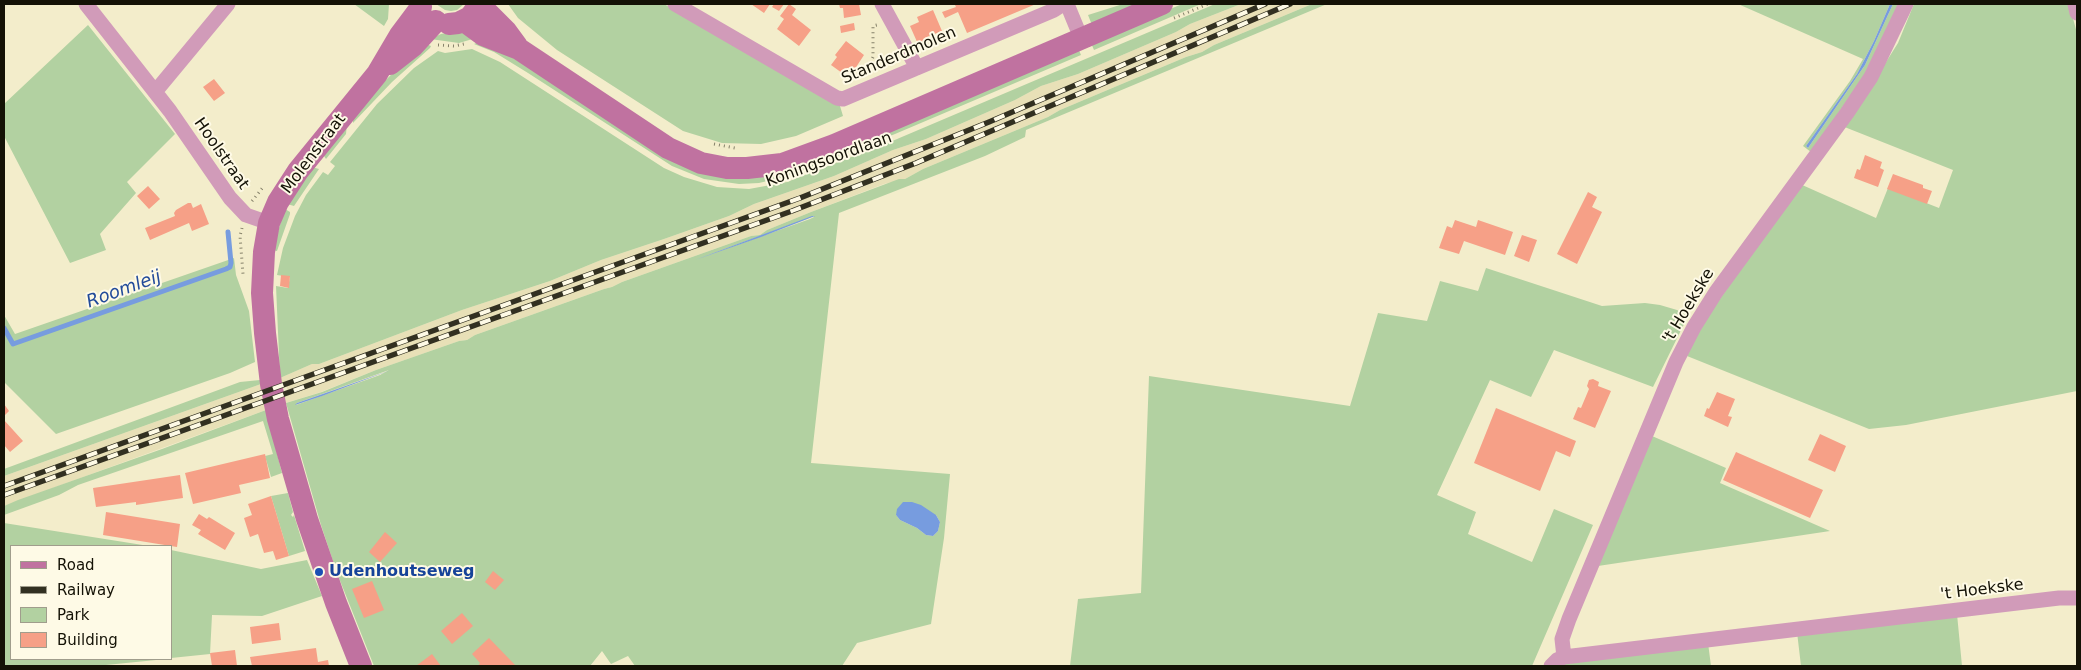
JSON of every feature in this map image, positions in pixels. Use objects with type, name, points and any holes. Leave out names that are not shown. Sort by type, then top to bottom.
[{"type":"street","name":"Hoolstraat","points":[[86,4],[155,92],[234,204],[246,215],[269,223]]},
{"type":"street","points":[[155,92],[228,4]]},
{"type":"street","points":[[426,10],[452,24],[464,21],[470,17],[480,4]]},
{"type":"street","name":"Koningsoordlaan","points":[[480,4],[520,49]]},
{"type":"street","name":"Standerdmolen","points":[[675,4],[837,98],[844,99],[1065,4]]},
{"type":"street","points":[[882,4],[917,68]]},
{"type":"street","points":[[1065,4],[1081,38]]},
{"type":"street","name":"Koningsoordlaan","points":[[464,21],[484,35],[520,49],[668,148],[701,163],[727,168],[747,168],[782,164],[834,145],[1162,4]]},
{"type":"street","name":"'t Hoekske","points":[[1564,657],[1562,639],[1569,620],[1676,362],[1694,327],[1716,292],[1847,114],[1871,77],[1906,4]]},
{"type":"street","points":[[2075,4],[2077,13]]},
{"type":"street","name":"Molenstraat","points":[[361,666],[336,603],[307,519],[278,419],[267,361],[262,293],[264,252],[269,223],[278,202],[298,171],[377,74],[412,46],[426,10]]},
{"type":"street","name":"'t Hoekske","points":[[1551,666],[1557,660],[1564,657],[2059,598],[2077,598]]},
{"type":"path","points":[[867,89],[863,78],[873,57],[873,26],[892,20]]},
{"type":"path","points":[[709,144],[742,148]]},
{"type":"path","name":"Molenstraat","points":[[253,200],[258,192]]},
{"type":"shaded area","points":[[1241,4],[1312,4],[1214,45],[1202,52],[1060,110],[1048,117],[923,169],[905,179],[884,184],[811,212],[767,230],[760,235],[751,236],[475,335],[467,340],[459,341],[286,403],[284,397],[289,395],[285,382],[281,383],[280,378],[312,364],[319,364],[462,310],[550,281],[601,260],[729,216],[754,204],[834,176],[893,150],[926,139],[1015,100],[1041,86],[1078,74],[1176,32],[1190,24]]},
{"type":"shaded area","points":[[261,384],[262,390],[257,392],[262,405],[265,404],[266,410],[4,506],[4,476]]},
{"type":"green space","points":[[354,4],[389,4],[388,19],[384,26]]},
{"type":"green space","points":[[436,4],[464,4],[457,10],[451,11],[445,10]]},
{"type":"green space","points":[[508,4],[664,4],[840,106],[843,116],[796,136],[761,144],[722,143],[683,131],[557,50],[518,18]]},
{"type":"green space","points":[[1123,4],[1142,4],[1092,25],[1088,15]]},
{"type":"green space","points":[[1182,4],[1201,4],[1094,50],[1091,43]]},
{"type":"green space","points":[[1215,4],[1241,4],[1190,24],[1176,32],[1078,74],[1041,86],[1015,100],[926,139],[893,150],[834,176],[754,204],[729,216],[601,260],[550,281],[462,310],[319,364],[312,364],[280,378],[276,286],[288,288],[290,277],[277,275],[283,248],[295,216],[306,195],[323,172],[328,175],[335,166],[330,162],[377,104],[414,68],[438,51],[445,53],[472,49],[500,62],[664,168],[684,177],[717,187],[749,189],[787,182],[890,142]]},
{"type":"green space","points":[[1312,4],[1327,4],[1026,130],[1025,137],[985,156],[839,213],[811,463],[950,474],[944,538],[931,624],[857,643],[842,666],[635,666],[628,656],[611,664],[602,651],[590,666],[374,666],[337,573],[321,525],[286,403],[322,392],[376,370],[459,341],[467,340],[475,335],[751,236],[760,235],[767,230],[811,212],[899,179],[905,179],[923,169],[1186,57],[1202,52],[1214,45]],"holes":[[[814,216],[810,219],[695,260]],[[389,370],[380,375],[296,405],[297,403]],[[896,515],[936,515],[940,522],[938,531],[933,536],[926,535],[917,528],[900,520]]]},
{"type":"green space","points":[[1738,4],[1890,4],[1857,74],[1806,146],[1808,148],[1865,65],[1893,4],[1899,4],[1872,65],[1811,152],[1803,146],[1850,81],[1863,59]]},
{"type":"green space","points":[[1914,4],[2069,4],[2077,33],[2077,391],[1906,425],[1869,429],[1687,356],[1701,326],[1800,184],[1876,218],[1888,188],[1939,208],[1953,170],[1842,126],[1898,43]]},
{"type":"green space","points":[[88,25],[175,134],[127,182],[136,193],[100,234],[106,250],[70,263],[4,136],[4,104]]},
{"type":"green space","points":[[451,32],[464,33],[476,38],[459,43],[430,39]]},
{"type":"green space","points":[[481,41],[486,42],[722,176],[1078,48],[1081,55],[895,134],[788,176],[759,183],[739,184],[704,179],[672,166],[494,52],[474,44]]},
{"type":"green space","points":[[424,43],[431,46],[430,48],[392,82],[353,123],[353,115],[363,102]]},
{"type":"green space","points":[[347,124],[346,134],[326,159],[322,153]]},
{"type":"green space","points":[[312,167],[319,169],[294,206],[287,204]]},
{"type":"green space","points":[[285,209],[290,214],[277,251],[272,250]]},
{"type":"green space","points":[[234,258],[236,275],[249,311],[255,362],[230,373],[56,434],[4,382],[4,315],[15,334]]},
{"type":"green space","points":[[1486,268],[1602,306],[1645,303],[1677,310],[1688,316],[1653,387],[1554,350],[1531,397],[1490,380],[1437,495],[1476,512],[1468,534],[1532,562],[1554,509],[1593,525],[1532,666],[1070,666],[1078,599],[1141,593],[1149,376],[1350,406],[1378,313],[1427,321],[1440,281],[1478,291]]},
{"type":"green space","points":[[260,380],[261,384],[4,476],[4,469],[240,382]]},
{"type":"green space","points":[[266,410],[282,473],[271,477],[265,456],[273,454],[263,421],[78,485],[59,495],[4,515],[4,506],[18,500]]},
{"type":"green space","points":[[1652,436],[1726,468],[1720,483],[1830,531],[1598,566]]},
{"type":"green space","points":[[288,493],[293,512],[291,515],[293,517],[294,515],[305,551],[289,556],[271,496]]},
{"type":"green space","points":[[4,523],[143,545],[10,545],[10,660],[156,660],[96,666],[4,666]]},
{"type":"green space","points":[[172,550],[261,569],[307,560],[322,596],[262,616],[212,615],[210,654],[172,658]]},
{"type":"green space","points":[[1957,614],[1962,666],[1801,666],[1797,632]]},
{"type":"green space","points":[[1708,643],[1711,666],[1557,666],[1558,665]]},
{"type":"water","points":[[1890,4],[1893,4],[1865,65],[1808,148],[1806,146],[1857,74]]},
{"type":"water","points":[[812,216],[815,216],[695,260]]},
{"type":"water","points":[[391,370],[322,396],[295,405],[297,403]]},
{"type":"water","points":[[903,502],[921,505],[936,515],[940,522],[938,531],[933,536],[926,535],[917,528],[900,520],[896,515],[897,509]]},
{"type":"building","points":[[751,4],[770,4],[764,13]]},
{"type":"building","points":[[774,4],[784,4],[779,11],[772,7]]},
{"type":"building","points":[[789,4],[796,9],[792,15],[811,30],[799,46],[777,29],[784,19],[780,16]]},
{"type":"building","points":[[839,4],[859,4],[861,15],[844,18],[843,8],[840,8]]},
{"type":"building","points":[[1036,4],[967,33],[958,12],[945,18],[942,12],[956,7],[955,5]]},
{"type":"building","points":[[933,10],[942,31],[927,37],[928,40],[918,44],[910,26],[919,22],[917,17]]},
{"type":"building","points":[[854,23],[855,30],[841,33],[840,26]]},
{"type":"building","points":[[846,41],[864,55],[849,78],[831,65],[837,57],[835,55]]},
{"type":"building","points":[[214,79],[225,93],[214,101],[203,87]]},
{"type":"building","points":[[1865,155],[1882,162],[1880,168],[1884,170],[1878,187],[1854,178],[1857,169],[1860,170]]},
{"type":"building","points":[[1893,174],[1923,185],[1923,188],[1932,191],[1927,204],[1887,189]]},
{"type":"building","points":[[148,186],[160,199],[149,209],[137,196]]},
{"type":"building","points":[[1588,192],[1597,197],[1592,207],[1602,212],[1577,264],[1557,254]]},
{"type":"building","points":[[191,203],[193,208],[201,204],[209,224],[192,231],[189,223],[150,240],[145,228],[175,216],[176,210]]},
{"type":"building","points":[[1455,220],[1476,227],[1478,220],[1513,232],[1505,255],[1464,241],[1459,254],[1439,248],[1447,226],[1452,228]]},
{"type":"building","points":[[1522,235],[1537,240],[1529,262],[1514,256]]},
{"type":"building","points":[[281,275],[290,276],[289,288],[280,286]]},
{"type":"building","points":[[1593,379],[1599,382],[1598,386],[1611,391],[1595,428],[1573,419],[1578,407],[1581,408],[1589,389],[1587,386],[1589,380]]},
{"type":"building","points":[[1717,392],[1735,399],[1728,416],[1732,417],[1728,427],[1704,416]]},
{"type":"building","points":[[4,404],[9,411],[4,416]]},
{"type":"building","points":[[1496,408],[1576,441],[1570,457],[1556,451],[1540,491],[1474,463]]},
{"type":"building","points":[[4,420],[23,441],[10,452],[4,445]]},
{"type":"building","points":[[1820,434],[1846,446],[1835,472],[1808,460]]},
{"type":"building","points":[[1736,452],[1823,490],[1810,518],[1723,480]]},
{"type":"building","points":[[265,454],[270,478],[239,485],[241,493],[193,504],[185,473]]},
{"type":"building","points":[[180,475],[183,498],[136,505],[136,502],[96,507],[93,488]]},
{"type":"building","points":[[271,496],[289,556],[276,560],[273,551],[264,553],[258,534],[250,537],[244,518],[252,515],[248,504]]},
{"type":"building","points":[[106,512],[180,524],[177,547],[103,535]]},
{"type":"building","points":[[199,514],[207,519],[209,517],[235,533],[225,550],[198,534],[201,530],[192,525]]},
{"type":"building","points":[[385,532],[397,543],[380,562],[369,552]]},
{"type":"building","points":[[493,571],[504,580],[495,590],[485,582]]},
{"type":"building","points":[[372,581],[384,610],[364,618],[352,589]]},
{"type":"building","points":[[462,613],[473,626],[452,644],[441,631]]},
{"type":"building","points":[[279,623],[281,640],[252,644],[250,627]]},
{"type":"building","points":[[489,638],[516,666],[478,666],[480,663],[472,654]]},
{"type":"building","points":[[316,648],[318,662],[328,660],[329,666],[252,666],[250,657]]},
{"type":"building","points":[[235,650],[237,666],[212,666],[210,653]]},
{"type":"building","points":[[432,654],[441,666],[416,666]]},
{"type":"waterway","name":"Roomleij","points":[[4,328],[13,344],[226,269],[230,267],[231,263],[228,232]]},
{"type":"railway","points":[[4,486],[800,198],[989,122],[1265,4]]},
{"type":"railway","points":[[4,495],[792,211],[916,163],[1290,4]]},
{"type":"place","name":"Udenhoutseweg","points":[[319,572]]}]
